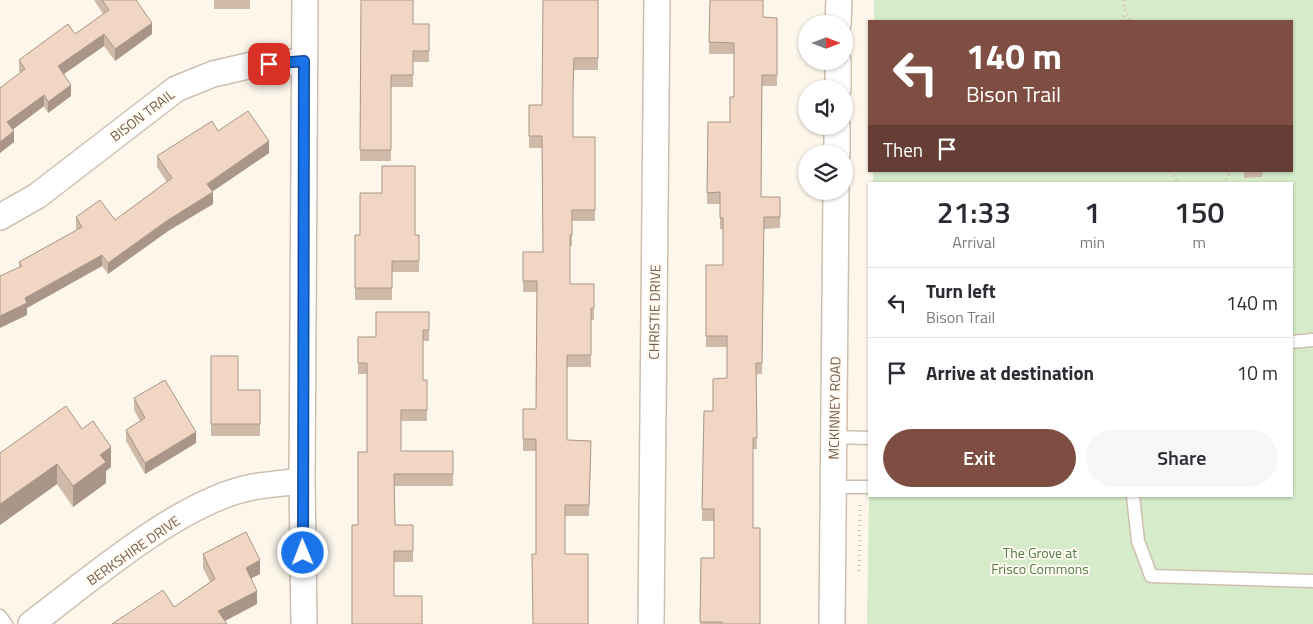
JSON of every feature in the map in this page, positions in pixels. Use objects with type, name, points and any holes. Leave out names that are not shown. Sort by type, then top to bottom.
[{"type":"street","points":[[304,624],[302,481],[305,0]]},
{"type":"street","name":"CHRISTIE DRIVE","points":[[651,624],[657,0]]},
{"type":"street","points":[[838,15],[839,0]]},
{"type":"street","name":"BISON TRAIL","points":[[0,217],[38,196],[176,89],[213,74],[252,65],[304,61]]},
{"type":"street","name":"MCKINNEY ROAD","points":[[832,624],[836,200]]},
{"type":"street","name":"BERKSHIRE DRIVE","points":[[31,624],[155,532],[203,504],[251,487],[302,481]]},
{"type":"lane","points":[[1293,342],[1313,340]]},
{"type":"lane","points":[[834,437],[868,438]]},
{"type":"lane","points":[[834,487],[865,487]]},
{"type":"lane","points":[[1133,497],[1138,541],[1151,576],[1313,581]]},
{"type":"lane","points":[[0,616],[6,624]]},
{"type":"path","points":[[1124,0],[1126,12],[1130,20]]},
{"type":"path","points":[[1122,20],[1126,12]]},
{"type":"path","points":[[858,575],[865,487]]},
{"type":"green space","name":"The Grove at Frisco Commons","points":[[874,0],[1313,0],[1313,624],[867,624],[869,497],[1293,497],[1293,182],[873,182],[873,172],[1293,172],[1293,20],[874,20]]},
{"type":"building","points":[[102,0],[136,0],[152,23],[115,49],[104,34],[58,66],[71,85],[48,102],[44,95],[7,122],[14,131],[0,142],[0,88],[25,69],[19,60],[68,24],[75,34],[109,10]]},
{"type":"building","points":[[361,0],[413,0],[413,24],[429,24],[429,51],[413,51],[413,75],[391,75],[391,150],[360,150]]},
{"type":"building","points":[[543,0],[598,0],[598,58],[574,58],[573,88],[573,137],[595,137],[595,210],[572,210],[572,235],[570,235],[570,284],[594,284],[594,308],[591,308],[591,355],[567,355],[567,440],[591,441],[589,505],[565,505],[565,554],[588,554],[588,624],[533,624],[532,554],[536,554],[536,439],[523,439],[523,409],[536,409],[537,281],[523,281],[523,252],[543,252],[542,136],[529,136],[529,105],[542,105]]},
{"type":"building","points":[[710,0],[763,0],[763,17],[777,18],[777,75],[762,75],[761,197],[780,197],[780,217],[764,217],[762,363],[756,363],[757,438],[753,438],[753,528],[760,528],[760,624],[700,622],[701,558],[714,558],[714,509],[702,509],[704,411],[713,411],[713,379],[727,378],[727,336],[706,336],[706,265],[723,265],[723,218],[720,218],[720,192],[707,193],[708,122],[730,122],[730,97],[734,97],[734,43],[709,42]]},
{"type":"building","points":[[248,111],[269,141],[207,184],[213,192],[168,220],[108,263],[102,255],[25,298],[27,303],[0,316],[0,276],[22,266],[19,262],[82,227],[76,217],[100,200],[115,220],[172,178],[157,156],[212,121],[218,131]]},
{"type":"building","points":[[382,166],[415,166],[415,235],[419,235],[419,261],[392,261],[392,288],[355,288],[355,235],[360,235],[360,193],[382,193]]},
{"type":"building","points":[[376,312],[429,312],[429,330],[423,330],[423,380],[427,380],[427,410],[401,410],[401,451],[453,451],[453,474],[394,474],[395,525],[413,525],[413,551],[394,551],[394,596],[422,596],[422,624],[352,624],[352,525],[358,525],[358,452],[367,452],[367,363],[358,363],[358,337],[376,337]]},
{"type":"building","points":[[211,356],[238,356],[238,390],[260,390],[260,424],[211,424]]},
{"type":"building","points":[[165,380],[196,432],[145,463],[126,430],[145,418],[134,398]]},
{"type":"building","points":[[66,406],[82,429],[93,421],[111,447],[100,455],[106,462],[73,486],[57,464],[0,504],[0,453]]},
{"type":"building","points":[[246,532],[260,560],[246,568],[257,591],[218,611],[227,624],[112,624],[163,590],[174,607],[215,579],[203,554]]},
{"type":"route","points":[[269,64],[304,61],[303,553]]}]
